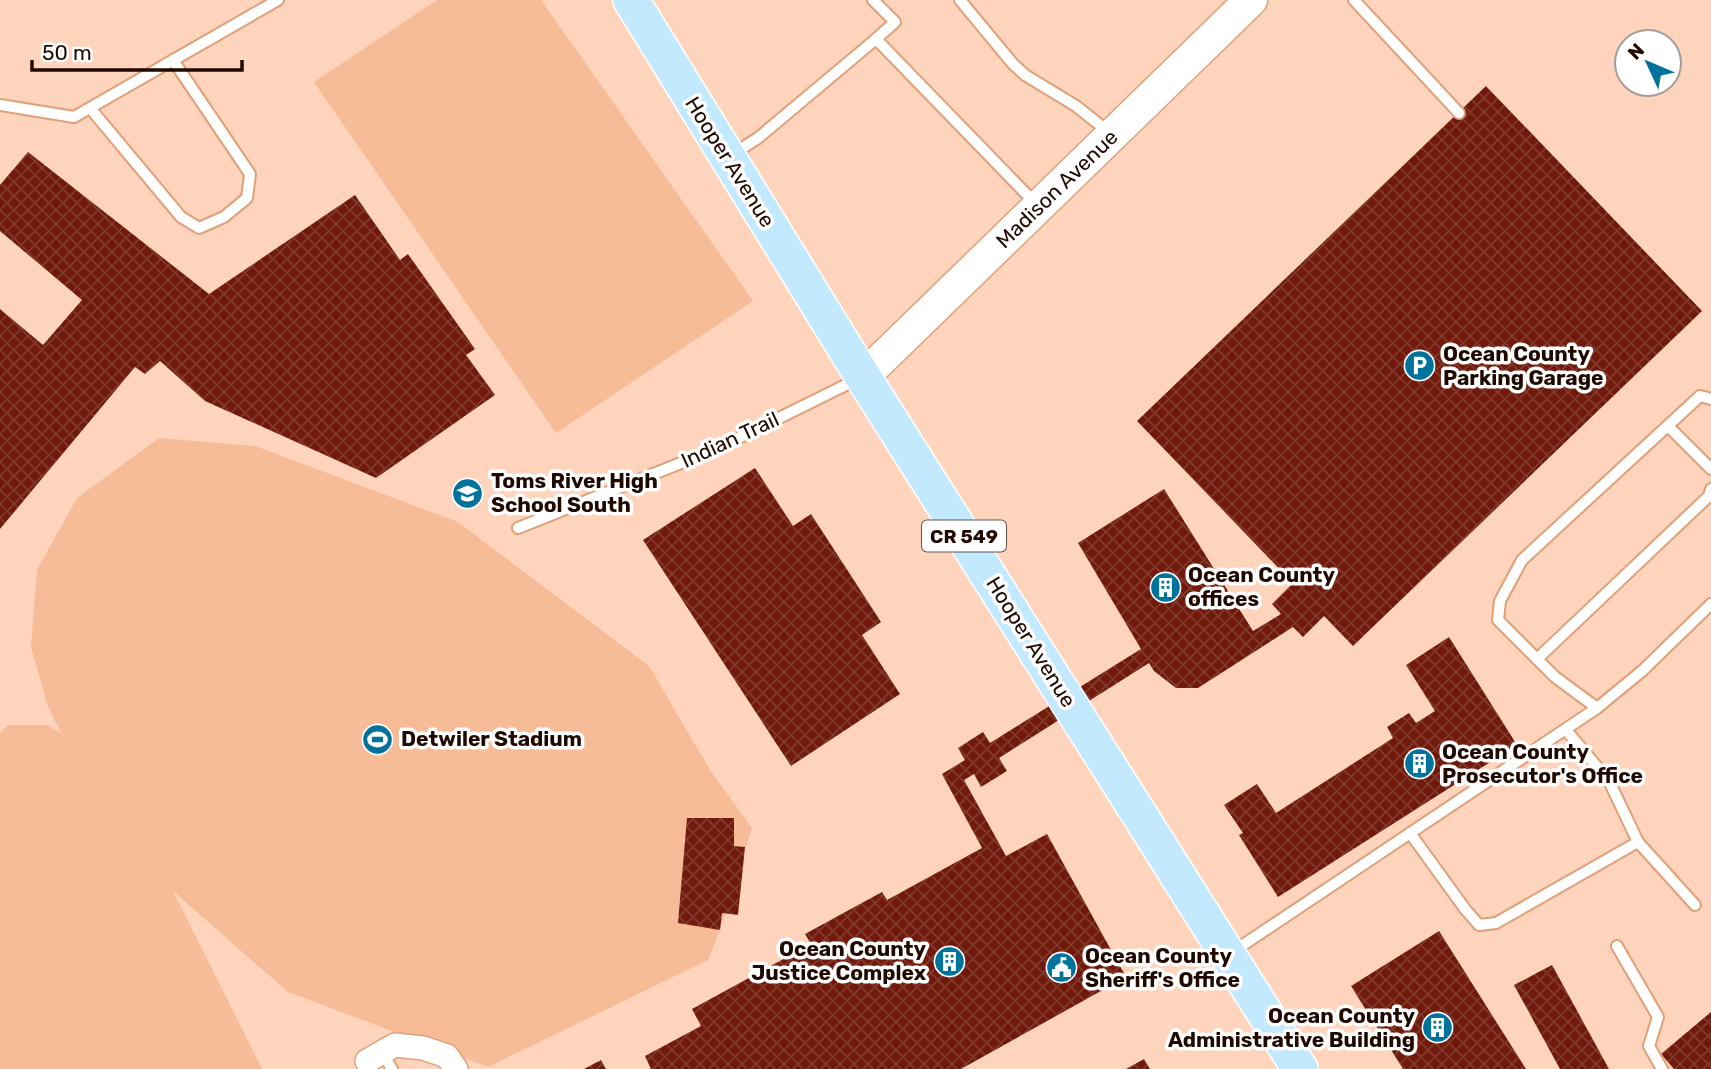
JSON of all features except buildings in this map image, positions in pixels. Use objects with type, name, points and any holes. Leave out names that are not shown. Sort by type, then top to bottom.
[{"type":"main road","name":"Hooper Avenue","points":[[631,0],[863,377],[1300,1069]]},
{"type":"street","name":"Madison Avenue","points":[[863,377],[1251,0]]},
{"type":"street","points":[[375,1063],[395,1045],[423,1048],[447,1056],[456,1069]]},
{"type":"lane","points":[[0,104],[74,117],[278,0]]},
{"type":"lane","points":[[728,157],[758,138],[895,22],[873,0]]},
{"type":"lane","points":[[960,0],[1025,75],[1076,106],[1113,134]]},
{"type":"lane","points":[[1354,0],[1459,113]]},
{"type":"lane","points":[[876,39],[1038,206]]},
{"type":"lane","points":[[90,108],[181,217],[199,228],[224,217],[247,198],[250,174],[173,60]]},
{"type":"lane","name":"Indian Trail","points":[[518,528],[726,445],[863,377]]},
{"type":"lane","points":[[1597,708],[1555,677],[1498,620],[1500,601],[1522,561],[1700,396],[1711,399]]},
{"type":"lane","points":[[1668,426],[1711,469]]},
{"type":"lane","points":[[1537,659],[1709,496],[1711,489]]},
{"type":"lane","points":[[1228,954],[1597,708],[1643,671],[1711,604]]},
{"type":"lane","points":[[1566,730],[1609,781],[1638,842],[1695,905]]},
{"type":"lane","points":[[1410,833],[1479,925],[1496,923],[1638,842]]},
{"type":"lane","points":[[1617,946],[1658,1017],[1649,1046],[1662,1069]]},
{"type":"shaded area","points":[[437,0],[541,0],[753,301],[556,433],[314,82]]},
{"type":"shaded area","name":"Detwiler Stadium","points":[[159,438],[255,446],[458,522],[649,666],[710,770],[752,828],[708,960],[488,1067],[288,992],[173,891],[262,1069],[0,1069],[0,733],[8,725],[47,725],[61,733],[48,707],[31,647],[37,570],[77,498]]},
{"type":"place","name":"Ocean County Parking Garage","points":[[1420,366]]},
{"type":"place","name":"Toms River High School South","points":[[468,493]]},
{"type":"place","name":"Ocean County offices","points":[[1165,587]]},
{"type":"place","name":"Detwiler Stadium","points":[[378,739]]},
{"type":"place","name":"Ocean County Prosecutor's Office","points":[[1419,764]]},
{"type":"place","name":"Ocean County Justice Complex","points":[[949,961]]},
{"type":"place","name":"Ocean County Sheriff's Office","points":[[1062,968]]},
{"type":"place","name":"Ocean County Administrative Building","points":[[1438,1028]]}]
